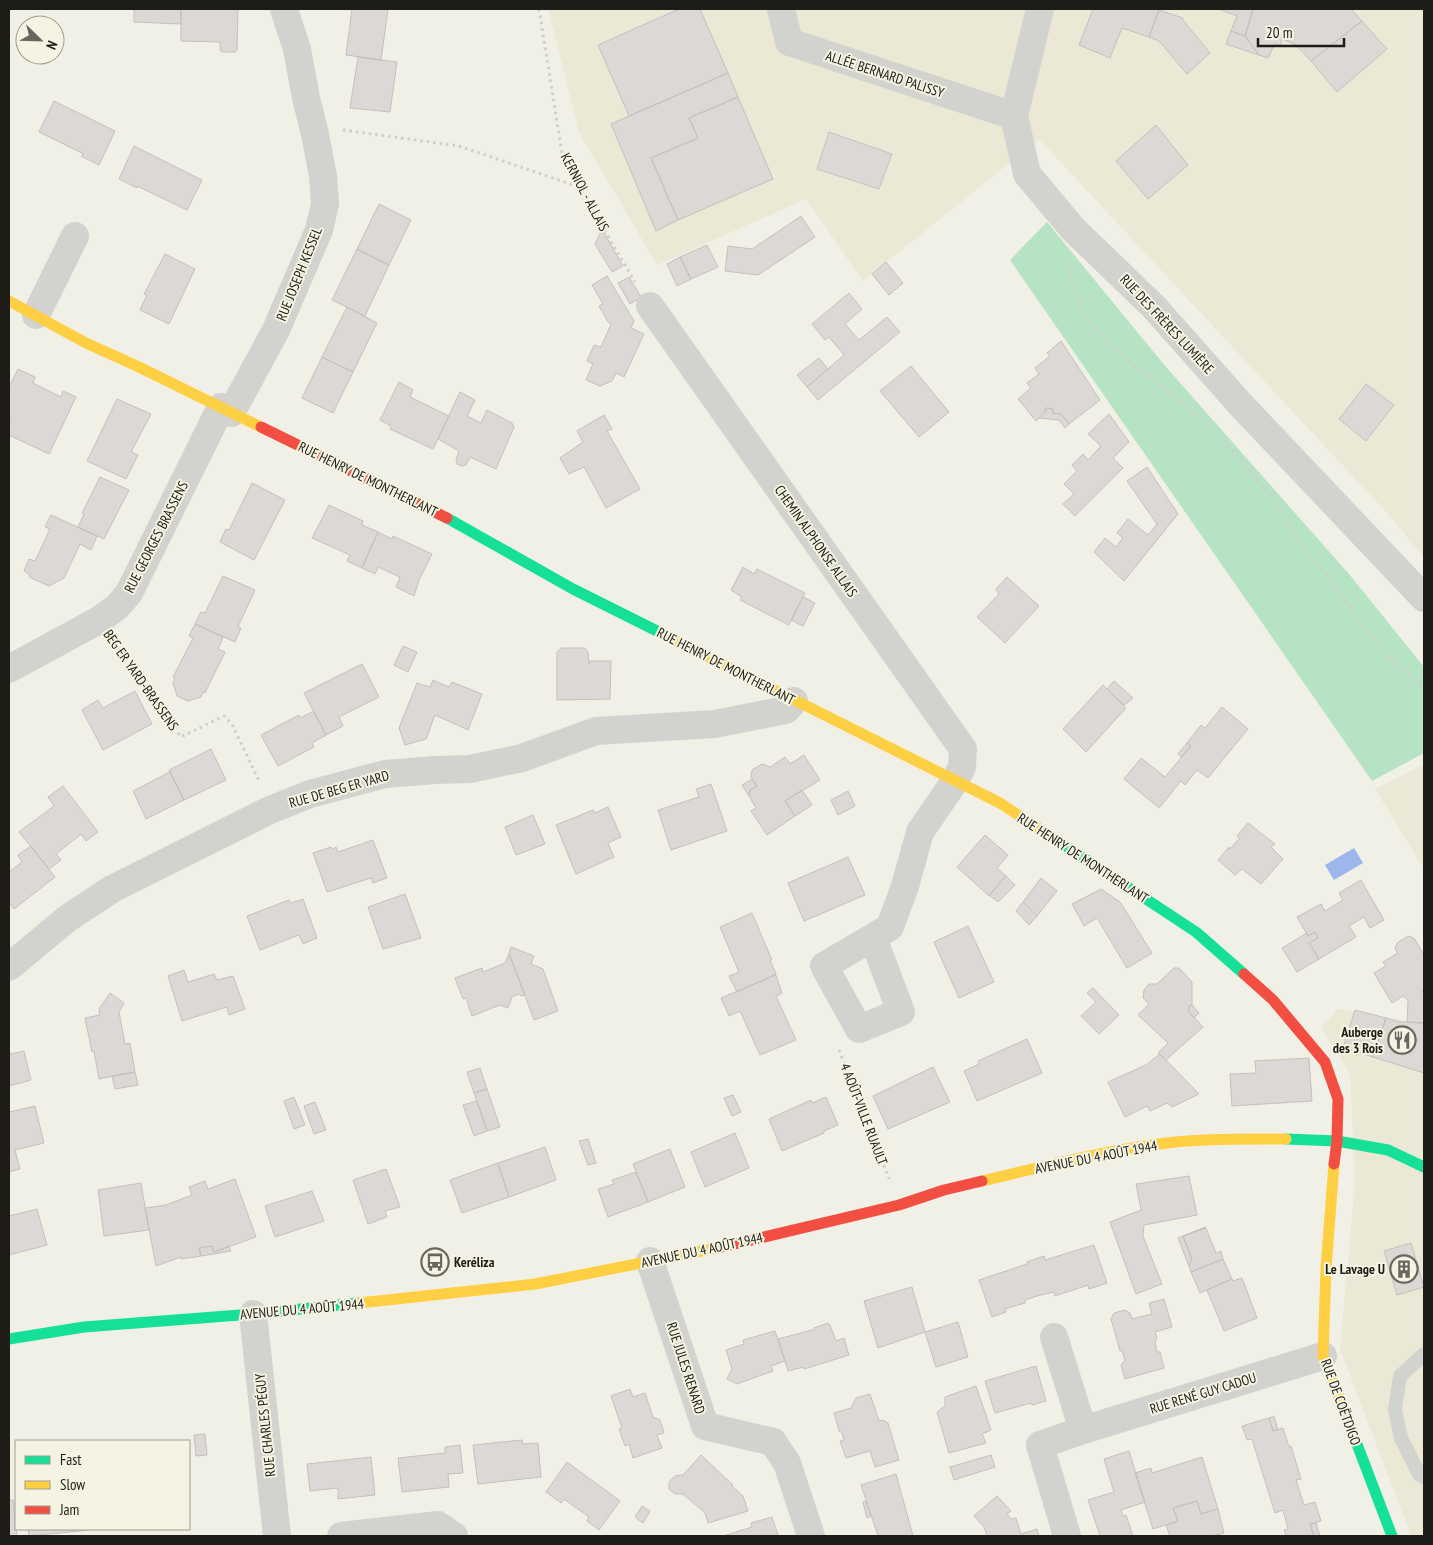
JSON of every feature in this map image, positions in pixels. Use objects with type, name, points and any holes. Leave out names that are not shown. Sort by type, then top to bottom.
[{"type":"street","name":"RUE JOSEPH KESSEL","points":[[226,410],[276,330],[319,230],[325,204],[323,176],[316,134],[306,98],[297,49],[284,9]]},
{"type":"street","name":"ALLÉE BERNARD PALISSY","points":[[781,9],[789,42],[1014,116]]},
{"type":"street","name":"RUE DES FRÈRES LUMIÈRE","points":[[1040,9],[1014,116],[1027,174],[1073,229],[1154,307],[1240,404],[1424,598]]},
{"type":"street","points":[[36,315],[75,236]]},
{"type":"street","name":"RUE HENRY DE MONTHERLANT","points":[[9,301],[86,343],[139,366],[413,500],[573,589],[1000,803],[1196,932],[1273,1000],[1325,1062],[1338,1099],[1337,1141]]},
{"type":"street","name":"CHEMIN ALPHONSE ALLAIS","points":[[650,306],[963,749],[962,767],[955,781],[920,832],[890,927],[824,966],[859,1030]]},
{"type":"street","name":"RUE GEORGES BRASSENS","points":[[9,669],[99,620],[118,607],[129,593],[226,410]]},
{"type":"street","name":"RUE DE BEG ER YARD","points":[[9,967],[68,918],[112,889],[270,810],[310,794],[385,774],[470,769],[522,758],[596,732],[715,724],[786,710],[794,701]]},
{"type":"street","points":[[859,1030],[901,1012],[873,938]]},
{"type":"street","name":"AVENUE DU 4 AOÛT 1944","points":[[9,1339],[84,1327],[253,1314],[535,1284],[707,1250],[900,1205],[944,1190],[1092,1155],[1175,1142],[1232,1139],[1337,1141],[1388,1150],[1424,1167]]},
{"type":"street","name":"RUE DE COËTDIGO","points":[[1337,1141],[1326,1268],[1323,1356],[1392,1536]]},
{"type":"street","name":"AVENUE DU 4 AOÛT 1944","points":[[1388,1150],[1406,1148]]},
{"type":"street","name":"RUE JULES RENARD","points":[[650,1261],[706,1426],[773,1442],[787,1463],[810,1536]]},
{"type":"street","name":"RUE CHARLES PÉGUY","points":[[253,1314],[277,1536]]},
{"type":"street","points":[[1054,1337],[1083,1430]]},
{"type":"street","name":"RUE RENÉ GUY CADOU","points":[[1066,1536],[1040,1445],[1323,1356]]},
{"type":"street","points":[[341,1536],[438,1525],[454,1536]]},
{"type":"lane","points":[[1424,1354],[1400,1376],[1395,1410],[1401,1438],[1419,1474],[1424,1476]]},
{"type":"path","name":"KERNIOL - ALLAIS","points":[[539,9],[562,153],[579,188],[650,306]]},
{"type":"path","points":[[316,134],[343,130],[459,146],[579,188]]},
{"type":"path","points":[[1073,229],[1069,274],[1084,316],[1109,345],[1186,405],[1226,444],[1269,493],[1306,549],[1371,637],[1407,674],[1424,685]]},
{"type":"path","name":"BEG ER YARD-BRASSENS","points":[[99,620],[181,737],[224,716],[232,724],[258,776],[270,810]]},
{"type":"path","name":"4 AOÛT-VILLE RUAULT","points":[[859,1030],[839,1050],[900,1205]]},
{"type":"shaded area","points":[[548,9],[1424,9],[1424,557],[1387,513],[1039,139],[863,281],[806,199],[657,265],[579,132]]},
{"type":"shaded area","points":[[1424,764],[1424,869],[1375,789]]},
{"type":"shaded area","points":[[1338,1009],[1403,1020],[1424,1019],[1424,1536],[1411,1536],[1340,1349],[1355,1183],[1350,1074],[1321,1028]]},
{"type":"green space","points":[[1047,222],[1166,367],[1349,574],[1424,667],[1424,753],[1372,781],[1010,260]]},
{"type":"water","points":[[1354,848],[1363,863],[1334,880],[1325,865]]},
{"type":"building","points":[[134,9],[181,9],[181,24],[134,22]]},
{"type":"building","points":[[181,9],[238,9],[237,50],[235,52],[222,52],[220,50],[220,42],[181,41]]},
{"type":"building","points":[[352,9],[388,9],[381,60],[346,55]]},
{"type":"building","points":[[679,9],[700,9],[728,73],[629,116],[598,45]]},
{"type":"building","points":[[1093,9],[1159,10],[1149,37],[1122,28],[1110,58],[1079,45]]},
{"type":"building","points":[[1219,9],[1253,9],[1245,36],[1231,31],[1237,16]]},
{"type":"building","points":[[1253,9],[1351,9],[1362,21],[1311,61],[1296,45],[1282,39],[1280,46],[1275,43],[1268,58],[1259,55],[1245,36]]},
{"type":"building","points":[[1159,10],[1183,18],[1210,53],[1187,74],[1159,41],[1149,37]]},
{"type":"building","points":[[1362,21],[1387,49],[1337,92],[1311,61]]},
{"type":"building","points":[[1231,31],[1245,36],[1259,55],[1226,44]]},
{"type":"building","points":[[358,57],[397,62],[390,112],[350,108]]},
{"type":"building","points":[[728,73],[738,97],[689,118],[698,138],[651,158],[678,220],[656,231],[611,124]]},
{"type":"building","points":[[738,97],[773,179],[678,220],[651,158],[698,138],[689,118]]},
{"type":"building","points":[[54,101],[115,131],[99,165],[81,156],[84,154],[39,132]]},
{"type":"building","points":[[1156,125],[1188,165],[1148,199],[1116,161]]},
{"type":"building","points":[[829,132],[892,154],[879,189],[817,169]]},
{"type":"building","points":[[134,146],[202,180],[187,210],[119,179]]},
{"type":"building","points":[[379,204],[411,220],[389,265],[357,249]]},
{"type":"building","points":[[801,216],[815,237],[758,275],[725,271],[728,246],[752,249]]},
{"type":"building","points":[[602,229],[623,266],[612,272],[595,244]]},
{"type":"building","points":[[707,245],[718,267],[691,279],[680,257]]},
{"type":"building","points":[[357,249],[389,265],[365,316],[332,300]]},
{"type":"building","points":[[165,254],[195,269],[169,324],[140,310],[147,295],[144,294]]},
{"type":"building","points":[[680,257],[691,279],[677,286],[667,264]]},
{"type":"building","points":[[886,262],[903,283],[889,295],[872,274]]},
{"type":"building","points":[[607,276],[634,321],[631,328],[644,334],[624,377],[616,373],[612,381],[600,386],[586,380],[593,364],[587,361],[594,345],[601,347],[611,324],[599,306],[603,304],[592,285]]},
{"type":"building","points":[[629,277],[641,297],[630,304],[618,283]]},
{"type":"building","points":[[849,293],[862,309],[845,324],[859,340],[887,317],[900,332],[818,400],[807,387],[844,355],[829,337],[825,340],[812,324]]},
{"type":"building","points":[[347,307],[377,323],[353,372],[322,357]]},
{"type":"building","points":[[1061,341],[1100,400],[1069,424],[1061,414],[1053,413],[1053,409],[1046,408],[1045,412],[1036,421],[1018,399],[1031,388],[1027,383],[1039,374],[1035,368],[1050,356],[1047,353]]},
{"type":"building","points":[[322,357],[353,372],[333,413],[302,398]]},
{"type":"building","points":[[819,358],[828,369],[807,387],[797,375]]},
{"type":"building","points":[[911,366],[949,412],[919,437],[880,391]]},
{"type":"building","points":[[18,369],[35,377],[33,383],[61,397],[63,391],[76,397],[49,454],[9,435],[9,426],[12,419],[9,418],[9,387]]},
{"type":"building","points":[[399,382],[413,390],[410,397],[449,416],[433,449],[390,429],[391,426],[380,420]]},
{"type":"building","points":[[1366,384],[1394,405],[1366,441],[1339,419]]},
{"type":"building","points":[[460,392],[475,400],[467,416],[481,423],[487,410],[512,423],[514,427],[496,469],[470,457],[466,465],[457,464],[456,459],[459,451],[438,439]]},
{"type":"building","points":[[117,399],[151,414],[131,452],[138,455],[126,479],[87,461]]},
{"type":"building","points":[[1046,408],[1053,409],[1053,413],[1061,414],[1069,424],[1065,428],[1059,420],[1039,418]]},
{"type":"building","points":[[1109,414],[1129,442],[1113,458],[1123,468],[1075,516],[1063,504],[1074,494],[1064,484],[1077,471],[1072,465],[1083,454],[1088,460],[1101,446],[1088,434]]},
{"type":"building","points":[[604,415],[612,429],[607,431],[640,489],[606,508],[584,467],[569,474],[560,458],[583,442],[577,431]]},
{"type":"building","points":[[1147,467],[1178,514],[1124,581],[1094,552],[1105,538],[1116,547],[1123,538],[1117,533],[1128,519],[1148,535],[1157,524],[1127,481]]},
{"type":"building","points":[[100,477],[129,490],[104,539],[78,527],[84,514],[82,513]]},
{"type":"building","points":[[252,483],[285,500],[254,560],[220,542],[226,529],[229,530]]},
{"type":"building","points":[[329,505],[363,521],[362,525],[378,532],[362,568],[347,561],[350,555],[312,538]]},
{"type":"building","points":[[51,515],[97,536],[91,550],[80,544],[64,578],[49,586],[29,577],[30,575],[24,571],[29,559],[35,561],[50,529],[45,527]]},
{"type":"building","points":[[378,532],[392,539],[393,536],[432,554],[419,580],[414,596],[396,587],[400,577],[378,567],[375,574],[362,568]]},
{"type":"building","points":[[743,567],[754,574],[757,569],[805,593],[789,625],[740,600],[742,597],[731,590]]},
{"type":"building","points":[[223,576],[255,590],[238,627],[241,628],[235,642],[195,624],[201,612],[205,613]]},
{"type":"building","points":[[1007,577],[1039,606],[1005,643],[977,617],[999,594],[996,589]]},
{"type":"building","points":[[803,597],[815,603],[803,626],[791,620]]},
{"type":"building","points":[[195,624],[223,637],[218,649],[225,652],[205,693],[203,692],[201,697],[188,701],[177,696],[173,683],[175,678],[173,677],[193,638],[189,636]]},
{"type":"building","points":[[403,646],[417,652],[408,672],[394,665]]},
{"type":"building","points":[[561,648],[585,648],[588,652],[589,664],[590,661],[611,661],[610,699],[557,700],[557,652]]},
{"type":"building","points":[[362,664],[379,697],[339,717],[343,726],[326,735],[304,693]]},
{"type":"building","points":[[433,680],[449,687],[452,682],[482,694],[468,730],[435,715],[426,739],[405,745],[399,728],[417,683],[430,687]]},
{"type":"building","points":[[1114,681],[1133,698],[1124,705],[1107,689]]},
{"type":"building","points":[[1103,685],[1126,708],[1086,752],[1063,729]]},
{"type":"building","points":[[135,691],[152,724],[103,750],[82,710],[98,700],[103,708]]},
{"type":"building","points":[[1222,707],[1248,729],[1208,778],[1197,770],[1185,785],[1181,781],[1159,808],[1124,779],[1141,758],[1165,777],[1191,746],[1187,743],[1201,725],[1205,728]]},
{"type":"building","points":[[314,711],[326,735],[312,743],[314,747],[278,766],[261,735],[299,715],[300,718]]},
{"type":"building","points":[[1187,743],[1191,746],[1181,757],[1178,754]]},
{"type":"building","points":[[211,749],[226,780],[184,800],[169,770]]},
{"type":"building","points":[[804,755],[820,780],[785,801],[795,816],[767,835],[751,811],[756,808],[749,796],[750,790],[757,786],[751,777],[752,770],[762,764],[770,767],[785,757],[790,764]]},
{"type":"building","points":[[170,772],[184,800],[146,819],[133,791]]},
{"type":"building","points":[[752,779],[757,786],[750,790],[749,796],[742,785]]},
{"type":"building","points":[[711,784],[727,831],[671,850],[658,810],[699,797],[696,789]]},
{"type":"building","points":[[63,786],[98,832],[86,841],[81,834],[56,854],[61,860],[49,869],[19,832],[54,806],[48,797]]},
{"type":"building","points":[[802,790],[812,805],[795,816],[785,801]]},
{"type":"building","points":[[848,791],[855,806],[838,815],[831,800]]},
{"type":"building","points":[[608,807],[621,837],[608,843],[614,857],[576,874],[556,825],[593,810],[595,813]]},
{"type":"building","points":[[533,815],[545,844],[516,855],[505,827]]},
{"type":"building","points":[[1248,823],[1275,844],[1271,847],[1283,859],[1261,884],[1242,869],[1235,875],[1218,860],[1240,838],[1237,836]]},
{"type":"building","points":[[985,835],[1008,855],[997,868],[1006,876],[989,896],[957,867]]},
{"type":"building","points":[[373,840],[387,878],[373,883],[371,878],[327,892],[313,853],[331,847],[333,849],[336,847],[338,852]]},
{"type":"building","points":[[31,846],[55,877],[14,909],[9,902],[9,872],[22,862],[18,855]]},
{"type":"building","points":[[848,857],[865,895],[804,921],[788,883]]},
{"type":"building","points":[[1006,876],[1015,885],[998,902],[989,895]]},
{"type":"building","points":[[1041,878],[1057,891],[1037,916],[1023,902]]},
{"type":"building","points":[[1361,880],[1384,920],[1370,928],[1364,917],[1349,926],[1356,937],[1319,959],[1309,943],[1318,938],[1315,932],[1308,936],[1297,917],[1321,904],[1325,911],[1343,900],[1339,893]]},
{"type":"building","points":[[1101,889],[1120,902],[1152,953],[1127,968],[1097,918],[1084,926],[1072,904]]},
{"type":"building","points":[[405,894],[421,938],[383,949],[368,907]]},
{"type":"building","points":[[303,899],[317,938],[303,944],[299,935],[260,950],[247,916],[289,900],[291,903]]},
{"type":"building","points":[[1023,902],[1037,916],[1029,925],[1016,911]]},
{"type":"building","points":[[752,913],[776,974],[737,992],[729,976],[739,972],[720,927]]},
{"type":"building","points":[[968,926],[994,982],[959,998],[934,942]]},
{"type":"building","points":[[1315,932],[1318,938],[1309,943],[1319,959],[1297,972],[1282,948],[1307,933],[1308,936]]},
{"type":"building","points":[[1408,936],[1414,938],[1424,955],[1424,991],[1421,992],[1424,997],[1424,1023],[1407,1022],[1408,1000],[1403,996],[1392,1003],[1374,973],[1386,966],[1383,962],[1398,953],[1395,949],[1397,943]]},
{"type":"building","points":[[511,947],[534,956],[531,964],[543,969],[558,1011],[534,1020],[509,953]]},
{"type":"building","points":[[509,954],[525,995],[521,996],[519,994],[512,997],[508,1008],[500,1005],[472,1016],[466,998],[463,999],[455,978],[482,968],[483,972],[505,963]]},
{"type":"building","points":[[1174,968],[1179,968],[1192,982],[1192,1005],[1189,1006],[1189,1012],[1203,1027],[1166,1060],[1158,1053],[1168,1043],[1138,1015],[1149,1004],[1143,998],[1144,990],[1149,984],[1157,984]]},
{"type":"building","points":[[184,970],[188,982],[214,974],[217,980],[233,976],[245,1009],[229,1015],[227,1007],[182,1021],[168,976]]},
{"type":"building","points":[[776,975],[782,993],[776,996],[796,1040],[760,1055],[740,1011],[729,1016],[721,998]]},
{"type":"building","points":[[1093,988],[1119,1015],[1099,1034],[1081,1016],[1096,1002],[1087,993]]},
{"type":"building","points":[[110,993],[124,1003],[119,1012],[125,1044],[130,1043],[135,1072],[99,1079],[85,1018],[100,1015],[99,1009]]},
{"type":"building","points":[[1192,1005],[1199,1013],[1194,1018],[1189,1012],[1189,1006]]},
{"type":"building","points":[[1355,1010],[1386,1018],[1373,1057],[1343,1048]]},
{"type":"building","name":"Auberge des 3 Rois","points":[[1386,1018],[1399,1022],[1424,1023],[1424,1073],[1373,1057]]},
{"type":"building","points":[[1027,1039],[1042,1073],[977,1101],[964,1071],[979,1064],[978,1061]]},
{"type":"building","points":[[9,1051],[11,1054],[24,1051],[31,1080],[9,1086]]},
{"type":"building","points":[[1160,1054],[1199,1094],[1172,1107],[1167,1103],[1150,1111],[1147,1106],[1125,1117],[1108,1082],[1146,1065]]},
{"type":"building","points":[[1309,1058],[1312,1101],[1232,1106],[1230,1074],[1256,1073],[1255,1061]]},
{"type":"building","points":[[933,1067],[950,1102],[888,1129],[873,1096]]},
{"type":"building","points":[[480,1068],[487,1089],[474,1093],[467,1072]]},
{"type":"building","points":[[135,1072],[138,1085],[115,1089],[112,1076]]},
{"type":"building","points":[[487,1089],[500,1127],[487,1131],[474,1093]]},
{"type":"building","points":[[733,1095],[741,1112],[732,1116],[724,1098]]},
{"type":"building","points":[[294,1097],[305,1125],[294,1129],[284,1101]]},
{"type":"building","points":[[826,1097],[838,1125],[782,1151],[769,1119],[811,1100],[812,1103]]},
{"type":"building","points":[[477,1101],[487,1131],[474,1136],[463,1105]]},
{"type":"building","points":[[315,1102],[326,1130],[314,1134],[304,1106]]},
{"type":"building","points":[[35,1106],[44,1143],[15,1150],[20,1169],[9,1172],[9,1112]]},
{"type":"building","points":[[735,1133],[749,1168],[705,1187],[691,1152]]},
{"type":"building","points":[[588,1139],[596,1163],[588,1165],[579,1141]]},
{"type":"building","points":[[545,1147],[556,1180],[509,1197],[498,1163]]},
{"type":"building","points":[[670,1149],[685,1187],[648,1202],[633,1164]]},
{"type":"building","points":[[498,1163],[509,1197],[462,1213],[450,1180]]},
{"type":"building","points":[[386,1169],[400,1207],[385,1211],[387,1217],[368,1224],[353,1180]]},
{"type":"building","points":[[636,1172],[648,1202],[608,1217],[598,1189],[614,1184],[612,1180]]},
{"type":"building","points":[[1189,1176],[1197,1215],[1144,1225],[1143,1236],[1162,1284],[1136,1294],[1110,1222],[1141,1210],[1136,1184]]},
{"type":"building","points":[[235,1179],[256,1237],[214,1252],[212,1246],[199,1248],[201,1256],[181,1259],[181,1257],[156,1266],[145,1208],[166,1205],[192,1195],[189,1187],[205,1181],[208,1189]]},
{"type":"building","points":[[141,1183],[149,1230],[104,1236],[98,1190]]},
{"type":"building","points":[[312,1191],[324,1221],[275,1237],[265,1206]]},
{"type":"building","points":[[37,1209],[47,1245],[9,1255],[9,1216]]},
{"type":"building","points":[[1206,1228],[1216,1253],[1221,1251],[1223,1259],[1191,1272],[1189,1266],[1192,1259],[1183,1236]]},
{"type":"building","points":[[1183,1236],[1192,1259],[1189,1266],[1178,1238]]},
{"type":"building","name":"Le Lavage U","points":[[1411,1243],[1424,1287],[1397,1295],[1384,1251]]},
{"type":"building","points":[[1094,1245],[1107,1283],[1089,1289],[1088,1285],[1055,1296],[1054,1292],[1037,1296],[1025,1300],[1025,1303],[1005,1309],[1006,1312],[992,1317],[979,1280],[1027,1264],[1027,1262],[1044,1256],[1045,1260]]},
{"type":"building","points":[[212,1246],[214,1252],[229,1246],[231,1251],[201,1256],[199,1248]]},
{"type":"building","points":[[1223,1259],[1232,1279],[1200,1293],[1191,1272]]},
{"type":"building","points":[[1242,1278],[1257,1318],[1224,1331],[1207,1290],[1232,1279],[1233,1281]]},
{"type":"building","points":[[912,1287],[925,1332],[878,1348],[864,1301]]},
{"type":"building","points":[[1164,1299],[1172,1327],[1155,1332],[1157,1338],[1155,1342],[1164,1368],[1125,1379],[1121,1365],[1125,1360],[1122,1351],[1120,1351],[1111,1319],[1114,1313],[1125,1310],[1130,1313],[1132,1319],[1152,1314],[1149,1303]]},
{"type":"building","points":[[958,1322],[968,1357],[936,1367],[925,1332]]},
{"type":"building","points":[[828,1323],[836,1341],[844,1338],[849,1355],[804,1369],[803,1367],[788,1371],[778,1339],[812,1330]]},
{"type":"building","points":[[775,1331],[785,1361],[771,1366],[773,1371],[737,1384],[727,1379],[732,1369],[726,1350],[744,1344],[743,1340]]},
{"type":"building","points":[[1036,1366],[1046,1401],[995,1413],[985,1381]]},
{"type":"building","points":[[976,1386],[991,1430],[982,1434],[986,1443],[949,1453],[937,1412],[945,1406],[945,1397]]},
{"type":"building","points":[[630,1389],[633,1397],[645,1393],[653,1417],[660,1420],[664,1433],[657,1435],[662,1448],[633,1458],[629,1444],[625,1446],[619,1429],[622,1428],[611,1396]]},
{"type":"building","points":[[870,1394],[879,1421],[883,1420],[888,1423],[899,1460],[875,1467],[870,1451],[846,1458],[840,1441],[844,1440],[842,1433],[839,1431],[834,1413],[851,1408],[856,1398]]},
{"type":"building","points":[[1274,1416],[1278,1430],[1273,1431],[1269,1418]]},
{"type":"building","points":[[1269,1418],[1273,1431],[1283,1428],[1289,1447],[1291,1446],[1301,1479],[1296,1480],[1304,1505],[1315,1502],[1321,1521],[1310,1524],[1314,1536],[1286,1536],[1284,1530],[1288,1529],[1283,1510],[1275,1513],[1252,1439],[1247,1440],[1242,1426]]},
{"type":"building","points":[[205,1434],[207,1455],[196,1456],[194,1435]]},
{"type":"building","points":[[522,1440],[523,1444],[538,1443],[541,1477],[478,1484],[473,1445]]},
{"type":"building","points":[[460,1445],[463,1473],[448,1474],[449,1487],[402,1492],[398,1458],[445,1453],[445,1447]]},
{"type":"building","points":[[1129,1451],[1145,1502],[1121,1510],[1123,1516],[1126,1515],[1133,1536],[1100,1536],[1088,1500],[1114,1492],[1104,1459]]},
{"type":"building","points":[[701,1455],[743,1496],[748,1511],[708,1523],[705,1513],[683,1494],[675,1494],[669,1489],[669,1482],[675,1476],[683,1475]]},
{"type":"building","points":[[991,1455],[995,1467],[954,1480],[950,1467]]},
{"type":"building","points":[[371,1457],[375,1495],[338,1499],[338,1488],[310,1491],[307,1464]]},
{"type":"building","points":[[1202,1457],[1218,1509],[1201,1514],[1197,1501],[1173,1508],[1178,1521],[1153,1529],[1135,1473],[1151,1468],[1152,1473]]},
{"type":"building","points":[[567,1462],[620,1501],[599,1530],[587,1521],[589,1517],[564,1499],[561,1503],[546,1492]]},
{"type":"building","points":[[896,1474],[913,1536],[878,1536],[861,1485]]},
{"type":"building","points":[[997,1496],[1011,1511],[1007,1514],[1011,1519],[1016,1518],[1021,1534],[1037,1529],[1039,1536],[987,1536],[984,1527],[974,1516]]},
{"type":"building","points":[[9,1500],[13,1500],[17,1536],[9,1536]]},
{"type":"building","points":[[866,1501],[871,1516],[867,1518],[863,1502]]},
{"type":"building","points":[[1197,1501],[1201,1514],[1218,1509],[1224,1533],[1212,1536],[1170,1536],[1166,1525],[1178,1521],[1173,1508]]},
{"type":"building","points":[[642,1506],[650,1511],[643,1523],[635,1517]]},
{"type":"building","points":[[772,1517],[778,1535],[723,1536],[752,1527],[751,1523]]},
{"type":"building","points":[[1316,1523],[1320,1536],[1314,1536],[1310,1524]]},
{"type":"building","points":[[28,1530],[90,1530],[29,1536]]},
{"type":"traffic: fast","points":[[447,518],[573,589],[673,639]]},
{"type":"traffic: fast","points":[[1052,837],[1196,932],[1244,974]]},
{"type":"traffic: fast","points":[[1286,1139],[1337,1141],[1388,1150],[1424,1167]]},
{"type":"traffic: fast","points":[[9,1339],[84,1327],[253,1314],[359,1303]]},
{"type":"traffic: fast","points":[[1339,1397],[1392,1536]]},
{"type":"traffic: slow","points":[[9,301],[86,343],[261,427]]},
{"type":"traffic: slow","points":[[673,639],[1000,803],[1052,837]]},
{"type":"traffic: slow","points":[[982,1181],[1078,1158],[1151,1145],[1203,1140],[1286,1139]]},
{"type":"traffic: slow","points":[[1334,1164],[1326,1268],[1323,1356],[1339,1397]]},
{"type":"traffic: slow","points":[[359,1303],[535,1284],[722,1247]]},
{"type":"traffic: jam","points":[[261,427],[447,518]]},
{"type":"traffic: jam","points":[[1244,974],[1273,1000],[1325,1062],[1338,1099],[1337,1141],[1334,1164]]},
{"type":"traffic: jam","points":[[722,1247],[899,1205],[944,1190],[982,1181]]},
{"type":"place","name":"Auberge des 3 Rois","points":[[1402,1040]]},
{"type":"place","name":"Keréliza","points":[[435,1262]]},
{"type":"place","name":"Le Lavage U","points":[[1404,1269]]}]
